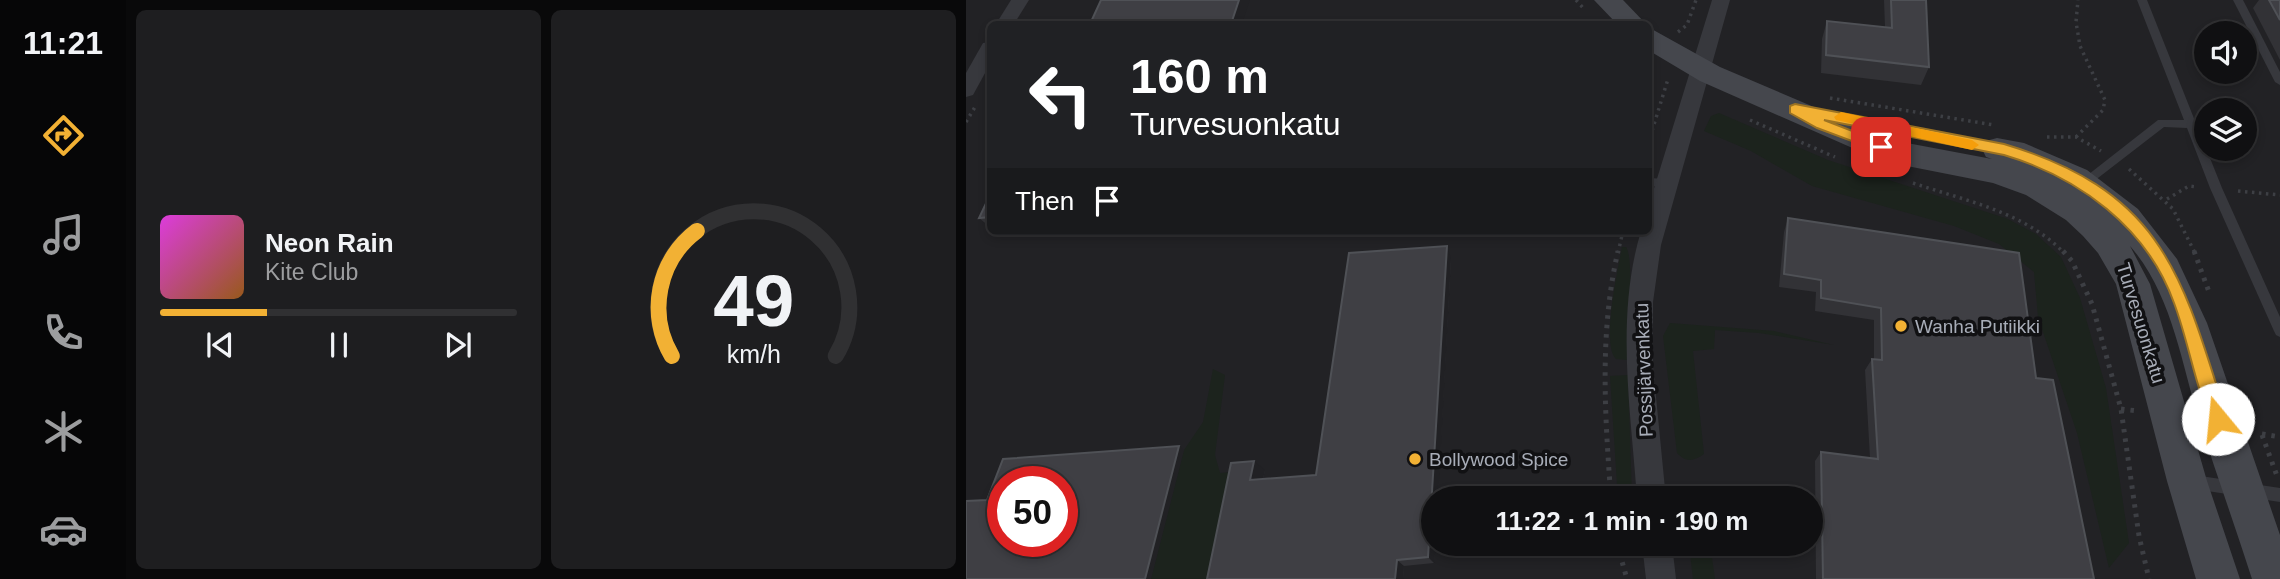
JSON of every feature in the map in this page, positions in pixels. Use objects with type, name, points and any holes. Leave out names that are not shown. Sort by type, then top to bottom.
[{"type":"main road","points":[[1607,0],[1630,21]]},
{"type":"main road","name":"Turvesuonkatu","points":[[1652,40],[1696,81],[1795,109],[1822,125],[1881,147],[2074,193],[2122,212],[2143,234],[2171,277],[2182,302],[2274,579]]},
{"type":"main road","name":"Turvesuonkatu","points":[[2074,193],[2123,259],[2218,579]]},
{"type":"street","points":[[1007,21],[1020,0]]},
{"type":"street","name":"Possijärvenkatu","points":[[1652,224],[1658,183],[1696,81],[1721,0]]},
{"type":"street","points":[[966,90],[987,53]]},
{"type":"street","name":"Possijärvenkatu","points":[[1650,235],[1640,307],[1640,366],[1651,486]]},
{"type":"street","points":[[1658,556],[1661,579]]},
{"type":"lane","points":[[2142,0],[2190,124],[2280,331]]},
{"type":"lane","points":[[2238,0],[2280,82]]},
{"type":"lane","points":[[2074,193],[2162,123],[2194,124]]},
{"type":"lane","points":[[2187,481],[2280,495]]},
{"type":"path","points":[[2076,137],[2103,110],[2105,100],[2078,38],[2078,0]]},
{"type":"path","points":[[1652,130],[1667,78],[1696,81]]},
{"type":"path","points":[[1740,115],[1840,159]]},
{"type":"path","points":[[1907,181],[2018,218],[2049,237],[2072,261],[2092,304],[2121,409],[2139,536],[2148,579]]},
{"type":"path","points":[[1610,486],[1604,333],[1610,278],[1622,235]]},
{"type":"path","points":[[2262,434],[2280,436]]},
{"type":"path","points":[[1620,556],[1626,579]]},
{"type":"shaded area","points":[[966,0],[2280,0],[2280,579],[966,579]]},
{"type":"shaded area","points":[[1719,113],[1828,160],[2008,219],[2036,234],[2061,257],[2080,298],[2106,388],[2129,543],[2109,568],[2077,433],[2038,317],[2034,272],[1999,244],[1954,226],[1812,186],[1751,151],[1704,131],[1711,116]]},
{"type":"shaded area","points":[[1622,247],[1626,247],[1629,254],[1630,266],[1628,360],[1616,359],[1610,339],[1614,288]]},
{"type":"shaded area","points":[[1670,323],[1774,331],[1834,345],[1759,333],[1715,330],[1714,349],[1693,351],[1704,454],[1687,460],[1677,453],[1663,336]]},
{"type":"shaded area","points":[[1213,369],[1225,375],[1215,455],[1220,473],[1243,471],[1221,579],[1151,579],[1184,450],[1203,422]]},
{"type":"shaded area","points":[[1628,375],[1632,486],[1617,486],[1610,376]]},
{"type":"shaded area","points":[[1690,556],[1712,556],[1715,579],[1693,579]]},
{"type":"building","points":[[1101,0],[1239,0],[1232,21],[1091,21]]},
{"type":"building","points":[[1891,0],[1926,0],[1929,67],[1826,55],[1827,21],[1892,28]]},
{"type":"building","points":[[2269,0],[2280,0],[2280,20]]},
{"type":"building","points":[[987,201],[987,217],[979,218]]},
{"type":"building","points":[[1788,218],[2019,253],[2036,378],[2053,380],[2094,579],[1823,579],[1821,452],[1878,459],[1872,359],[1882,360],[1881,308],[1821,298],[1821,280],[1784,274]]},
{"type":"building","points":[[1447,246],[1432,486],[1421,486],[1421,556],[1428,557],[1397,560],[1395,579],[1207,579],[1231,463],[1254,461],[1250,480],[1316,475],[1349,253]]},
{"type":"building","points":[[1179,446],[1145,579],[966,579],[966,501],[987,500],[987,557],[1078,557],[1078,466],[1000,466],[1003,459]]},
{"type":"slow traffic","points":[[1841,117],[1972,145]]},
{"type":"place","name":"Wanha Putiikki","points":[[1901,326]]},
{"type":"place","name":"Bollywood Spice","points":[[1415,459]]},
{"type":"route","points":[[1881,147],[1822,125],[1795,109],[2004,149],[2033,158],[2056,167],[2083,183],[2122,212],[2148,241],[2171,277],[2182,302],[2218,419]]}]
